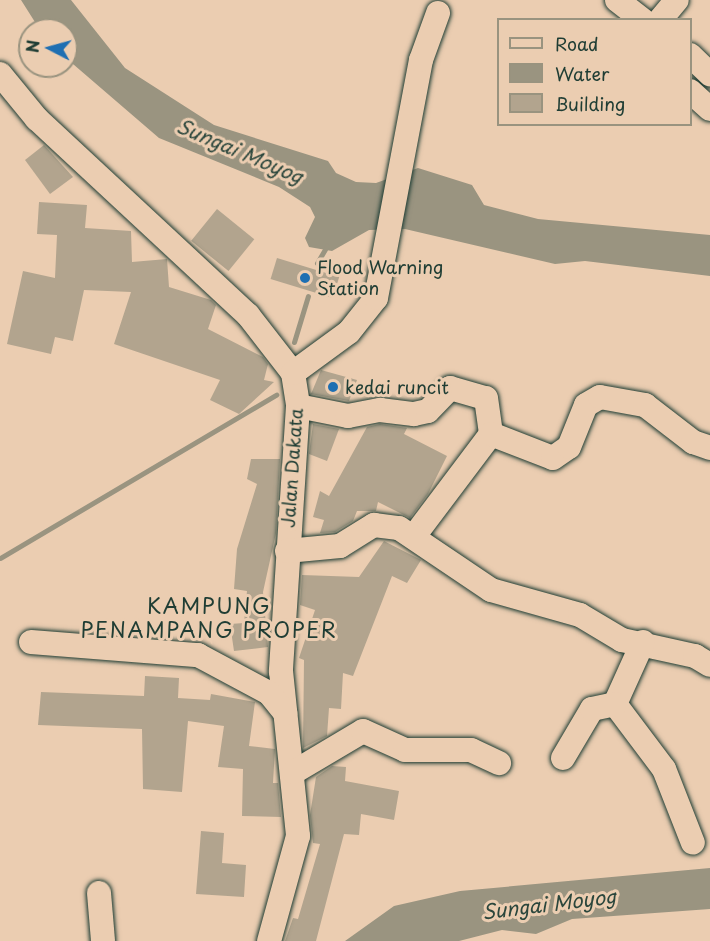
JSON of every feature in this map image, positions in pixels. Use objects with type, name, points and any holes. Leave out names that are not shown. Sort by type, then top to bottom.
[{"type":"street","points":[[617,0],[640,18]]},
{"type":"street","points":[[662,18],[677,0]]},
{"type":"street","points":[[292,373],[364,318],[381,282],[421,60],[438,14]]},
{"type":"street","points":[[692,50],[710,50]]},
{"type":"street","points":[[692,57],[710,74]]},
{"type":"street","name":"Jalan Dakata","points":[[0,74],[37,118],[248,315],[292,373],[298,406],[287,551],[285,713],[294,772],[298,836],[269,941]]},
{"type":"street","points":[[692,93],[710,108]]},
{"type":"street","points":[[298,406],[348,417],[380,410],[424,414],[450,388],[463,388],[486,398],[491,434],[414,536]]},
{"type":"street","points":[[491,434],[553,458],[569,447],[586,405],[600,397],[645,405],[710,448]]},
{"type":"street","points":[[287,551],[340,546],[374,525],[414,536],[448,565],[490,590],[580,615],[622,640],[643,642],[695,656],[710,665]]},
{"type":"street","points":[[31,642],[198,655],[269,693],[285,713]]},
{"type":"street","points":[[615,704],[643,642]]},
{"type":"street","points":[[563,758],[592,709],[615,704]]},
{"type":"street","points":[[615,704],[664,769],[693,843]]},
{"type":"street","points":[[294,772],[356,732],[405,750],[471,750],[499,763]]},
{"type":"street","points":[[99,893],[103,941]]},
{"type":"water","name":"Sungai Moyog","points":[[21,0],[71,0],[125,68],[214,125],[328,161],[336,173],[356,182],[376,183],[418,168],[472,185],[484,205],[538,219],[710,235],[710,276],[585,261],[555,264],[405,229],[369,230],[332,251],[309,247],[305,238],[315,217],[310,207],[279,187],[159,138],[78,68],[78,18],[32,18]]},
{"type":"water","name":"Sungai Moyog","points":[[710,868],[710,909],[572,919],[536,934],[502,930],[459,941],[345,941],[394,906],[460,891]]},
{"type":"building","points":[[44,145],[73,177],[50,194],[25,160]]},
{"type":"building","points":[[39,202],[87,205],[85,228],[131,231],[132,262],[167,259],[169,287],[211,300],[216,305],[208,329],[263,357],[268,364],[264,380],[274,382],[239,414],[210,400],[220,380],[114,344],[131,292],[84,290],[73,341],[55,337],[51,354],[7,344],[23,271],[55,278],[57,235],[37,234]]},
{"type":"building","points":[[217,209],[254,239],[229,271],[191,241]]},
{"type":"building","name":"Flood Warning Station","points":[[277,258],[339,277],[333,298],[271,279]]},
{"type":"building","name":"kedai runcit","points":[[321,370],[357,380],[349,401],[311,394]]},
{"type":"building","points":[[313,424],[339,429],[327,461],[309,454]]},
{"type":"building","points":[[380,424],[407,428],[404,434],[447,456],[428,494],[410,518],[378,502],[376,511],[357,511],[353,521],[335,532],[320,533],[324,520],[313,517],[320,491],[329,496],[367,427]]},
{"type":"building","points":[[251,459],[280,459],[276,533],[263,592],[268,647],[234,651],[230,624],[244,623],[247,591],[234,589],[237,549],[257,484],[247,479]]},
{"type":"building","points":[[384,541],[421,560],[407,583],[392,576],[353,676],[343,673],[341,709],[329,708],[327,736],[303,748],[304,660],[299,658],[315,610],[300,605],[302,575],[359,577]]},
{"type":"building","points":[[145,676],[179,678],[178,698],[210,700],[211,694],[255,702],[249,746],[275,749],[273,783],[278,783],[281,817],[242,816],[243,769],[218,767],[224,726],[188,721],[182,792],[143,789],[142,729],[38,725],[41,692],[144,696]]},
{"type":"building","points":[[332,766],[346,767],[345,781],[399,791],[394,820],[361,814],[359,835],[344,834],[316,941],[285,941],[293,918],[298,919],[320,844],[313,843],[310,815],[316,777]]},
{"type":"building","points":[[201,831],[224,833],[222,863],[246,865],[244,897],[196,894]]},
{"type":"waterway","points":[[317,263],[327,246]]},
{"type":"waterway","points":[[294,342],[308,296]]},
{"type":"waterway","points":[[0,558],[276,395]]},
{"type":"place","name":"Flood Warning Station","points":[[305,278]]},
{"type":"place","name":"kedai runcit","points":[[333,387]]},
{"type":"district","name":"KAMPUNG PENAMPANG PROPER","points":[[209,617]]}]
